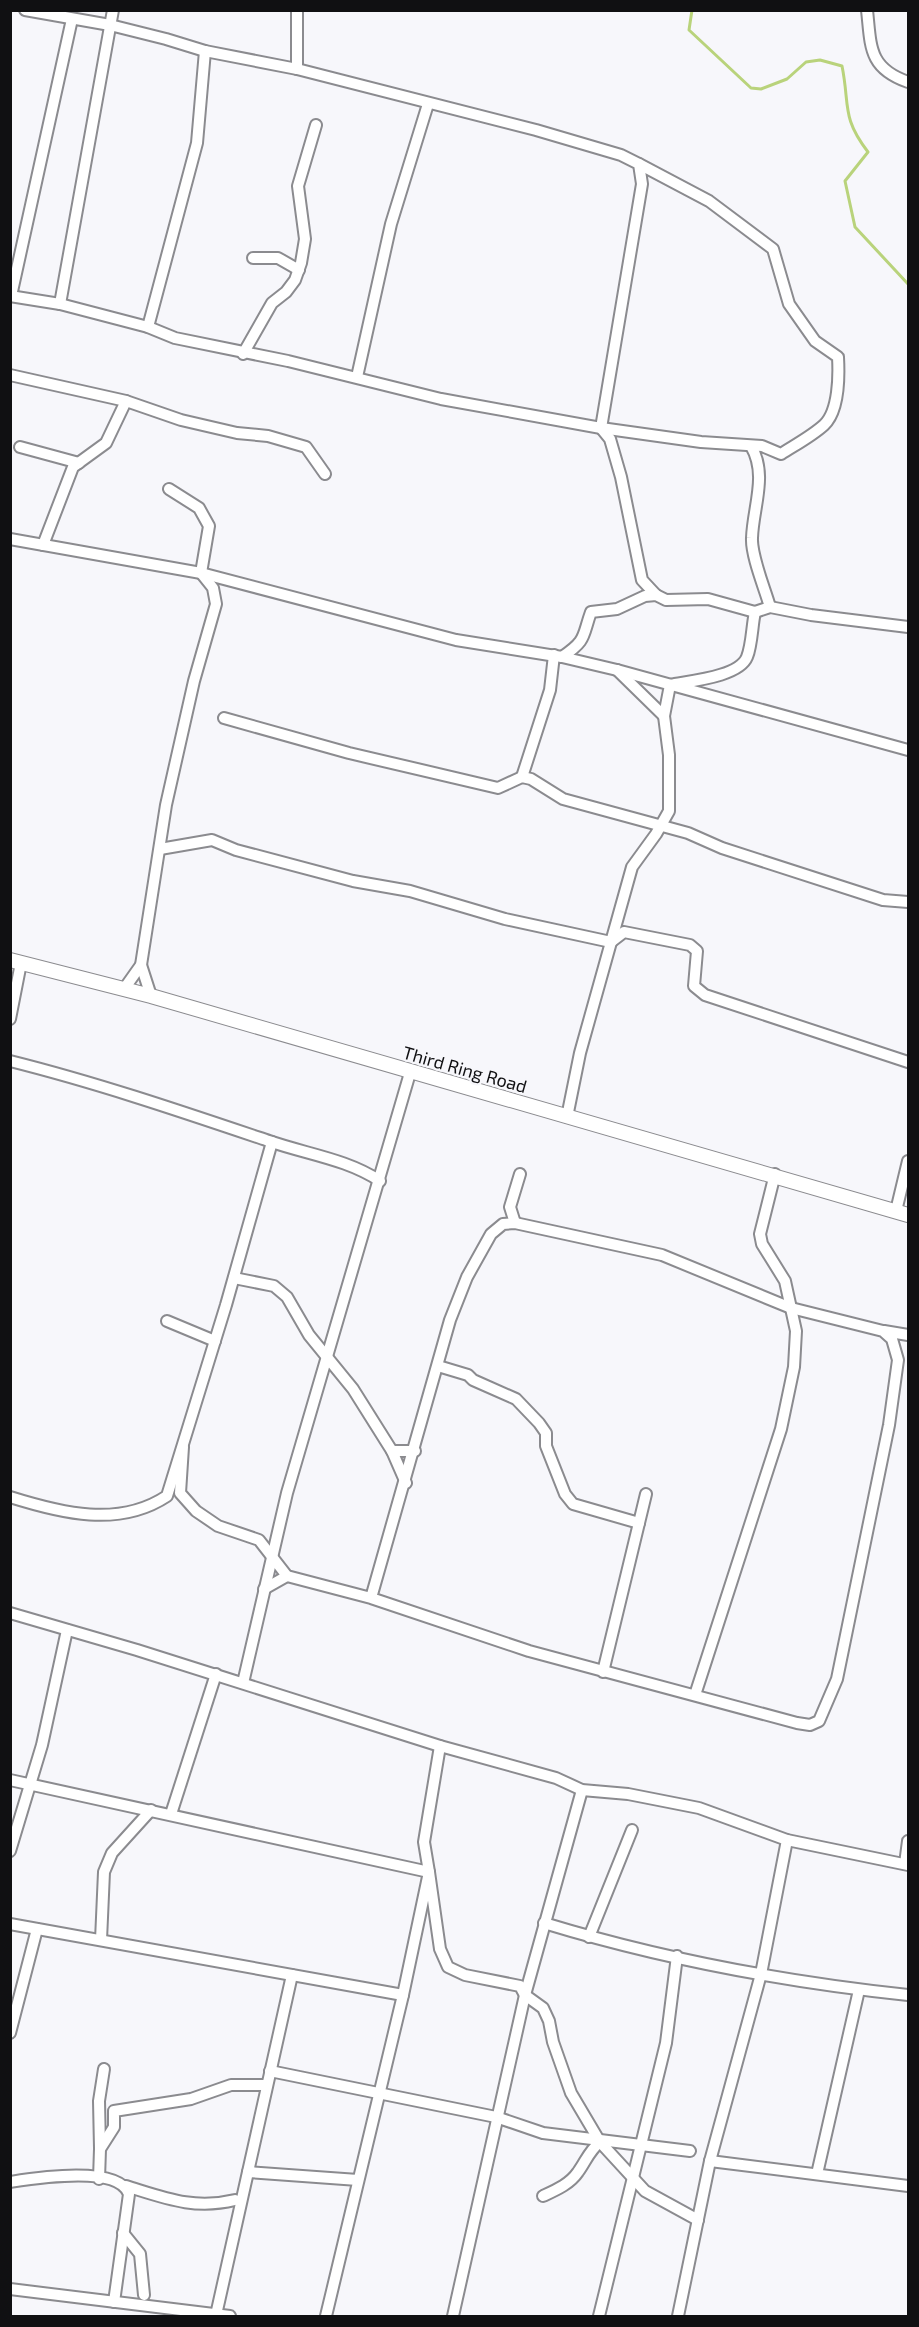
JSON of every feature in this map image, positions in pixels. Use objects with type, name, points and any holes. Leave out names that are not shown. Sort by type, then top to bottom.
[{"type":"street","points":[[25,10],[110,26],[205,51],[297,69],[555,136],[621,155],[639,164],[708,201],[773,249],[789,304],[814,341],[838,357],[839,375],[833,408],[826,423],[782,454],[762,446],[601,428],[441,399],[357,377],[175,338],[148,327],[60,304],[11,296],[72,19]]},
{"type":"street","points":[[60,304],[113,10]]},
{"type":"street","points":[[297,10],[297,69]]},
{"type":"street","points":[[867,10],[868,42],[871,51],[896,78],[909,82]]},
{"type":"street","points":[[148,327],[197,143],[205,51]]},
{"type":"street","points":[[357,377],[391,224],[428,104]]},
{"type":"street","points":[[243,354],[272,303],[291,286],[299,270],[305,247],[298,186],[316,125]]},
{"type":"street","points":[[639,164],[642,184],[601,428],[610,439],[621,477],[642,580],[650,595]]},
{"type":"street","points":[[253,258],[278,258],[299,270]]},
{"type":"street","points":[[10,375],[126,401],[181,420],[237,433],[268,436],[306,447],[326,474]]},
{"type":"street","points":[[43,545],[73,467],[106,443],[126,401]]},
{"type":"street","points":[[751,446],[759,460],[758,504],[752,540],[770,607]]},
{"type":"street","points":[[20,447],[79,463]]},
{"type":"street","points":[[124,989],[141,965],[166,805],[194,681],[216,604],[213,588],[201,573],[209,526],[199,508],[169,489]]},
{"type":"street","points":[[10,538],[201,573],[456,640],[558,656],[909,750]]},
{"type":"street","points":[[626,605],[642,580]]},
{"type":"street","points":[[522,777],[550,690],[558,656],[582,641],[587,631],[591,612],[617,609],[650,595],[666,600],[708,599],[755,612],[770,607],[811,615],[909,627]]},
{"type":"street","points":[[670,685],[724,674],[739,668],[747,657],[755,612]]},
{"type":"street","points":[[617,670],[664,716]]},
{"type":"street","points":[[567,1117],[580,1053],[632,867],[656,834],[669,811],[671,797],[664,716],[670,685]]},
{"type":"street","points":[[224,718],[350,753],[498,789],[522,777],[531,779],[564,799],[660,824],[722,849],[883,900],[909,902]]},
{"type":"street","points":[[160,849],[189,842],[212,840],[236,850],[353,881],[428,896],[505,919],[612,942]]},
{"type":"street","points":[[612,942],[624,932],[690,945],[697,951],[694,986],[705,995],[909,1062]]},
{"type":"street","points":[[10,1019],[16,961]]},
{"type":"street","name":"Third Ring Road","points":[[16,961],[151,996],[410,1073],[775,1174],[902,1213]]},
{"type":"street","points":[[141,965],[151,996]]},
{"type":"street","points":[[10,1061],[111,1088],[272,1143],[360,1168],[380,1181]]},
{"type":"street","points":[[243,1683],[287,1493],[410,1073]]},
{"type":"street","points":[[10,1497],[53,1510],[109,1516],[150,1507],[166,1496],[216,1341],[272,1143]]},
{"type":"street","points":[[360,1168],[385,1161]]},
{"type":"street","points":[[902,1213],[909,1161]]},
{"type":"street","points":[[515,1223],[510,1207],[520,1174]]},
{"type":"street","points":[[695,1695],[781,1429],[794,1367],[796,1331],[785,1281],[762,1244],[760,1234],[775,1174]]},
{"type":"street","points":[[371,1599],[406,1484],[450,1320],[479,1251],[491,1234],[503,1224],[515,1223],[662,1255],[791,1308],[883,1331],[909,1335]]},
{"type":"street","points":[[234,1278],[274,1286],[288,1297],[309,1335],[353,1389],[392,1451],[406,1484]]},
{"type":"street","points":[[167,1321],[216,1341]]},
{"type":"street","points":[[183,1447],[180,1493],[196,1511],[218,1526],[259,1540],[287,1576],[371,1599],[530,1651],[603,1672],[810,1725],[819,1721],[837,1679],[891,1415],[898,1360],[892,1339],[883,1331]]},
{"type":"street","points":[[438,1366],[468,1375],[473,1380],[516,1399],[526,1408],[544,1428],[546,1446],[565,1494],[573,1504],[639,1523]]},
{"type":"street","points":[[392,1451],[415,1451]]},
{"type":"street","points":[[603,1672],[646,1494]]},
{"type":"street","points":[[264,1589],[287,1576]]},
{"type":"street","points":[[10,1613],[216,1674],[440,1746],[556,1778],[582,1790],[628,1794],[699,1808],[787,1840],[907,1865],[909,1841]]},
{"type":"street","points":[[10,1851],[42,1745],[67,1630]]},
{"type":"street","points":[[171,1814],[216,1674]]},
{"type":"street","points":[[440,1746],[424,1842],[440,1949],[448,1967],[465,1975],[520,1986],[525,1995],[543,2008],[571,2093],[600,2142],[645,2191],[698,2220]]},
{"type":"street","points":[[10,1780],[429,1872]]},
{"type":"street","points":[[453,2316],[525,1995],[582,1790]]},
{"type":"street","points":[[102,1940],[104,1872],[112,1853],[151,1810]]},
{"type":"street","points":[[589,1937],[632,1830]]},
{"type":"street","points":[[678,2316],[710,2161],[761,1974],[787,1840]]},
{"type":"street","points":[[326,2316],[403,1995],[429,1872]]},
{"type":"street","points":[[544,1923],[589,1937],[761,1974],[909,1995]]},
{"type":"street","points":[[10,1924],[403,1995]]},
{"type":"street","points":[[10,2033],[37,1929]]},
{"type":"street","points":[[599,2316],[666,2043],[676,1956]]},
{"type":"street","points":[[216,2315],[292,1975]]},
{"type":"street","points":[[817,2174],[859,1989]]},
{"type":"street","points":[[99,2179],[99,2101],[104,2069]]},
{"type":"street","points":[[270,2071],[496,2117],[543,2133],[600,2142],[643,2143],[690,2151]]},
{"type":"street","points":[[100,2149],[114,2127],[114,2111],[191,2099],[231,2085],[267,2085]]},
{"type":"street","points":[[543,2196],[560,2188],[578,2173],[590,2150],[600,2142]]},
{"type":"street","points":[[710,2161],[909,2186]]},
{"type":"street","points":[[248,2172],[358,2180]]},
{"type":"street","points":[[10,2182],[60,2176],[116,2180],[126,2186],[177,2201],[211,2206],[235,2200]]},
{"type":"street","points":[[114,2302],[129,2194],[126,2186]]},
{"type":"street","points":[[123,2233],[140,2254],[144,2295]]},
{"type":"street","points":[[10,2289],[230,2316]]},
{"type":"waterway","points":[[692,10],[689,30],[751,88],[761,89],[787,79],[806,62],[820,60],[842,66],[850,120],[859,140],[868,152],[845,181],[855,227],[908,284]]}]
